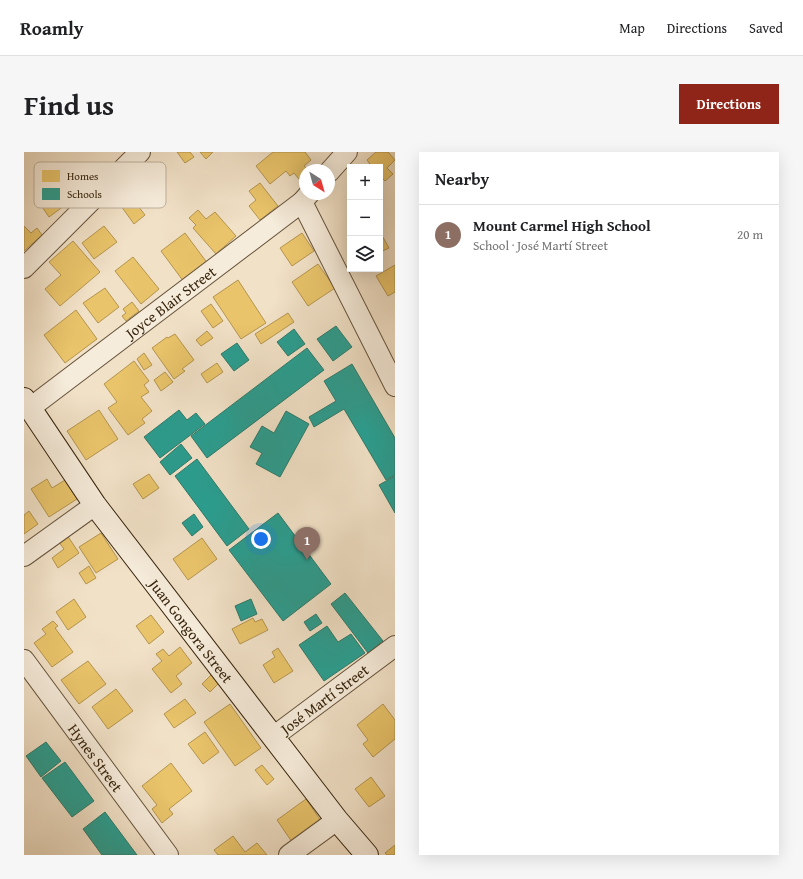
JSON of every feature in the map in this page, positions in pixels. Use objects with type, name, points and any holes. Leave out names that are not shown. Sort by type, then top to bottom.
[{"type":"street","points":[[130,162],[140,152]]},
{"type":"street","points":[[335,165],[347,152]]},
{"type":"street","name":"Joyce Blair Street","points":[[27,404],[303,200]]},
{"type":"street","points":[[307,200],[395,386]]},
{"type":"street","points":[[24,268],[84,208]]},
{"type":"street","name":"Juan Gongora Street","points":[[27,404],[95,505],[337,820],[367,855]]},
{"type":"street","points":[[24,556],[95,505]]},
{"type":"street","name":"José Martí Street","points":[[273,737],[395,646]]},
{"type":"street","name":"Hynes Street","points":[[24,660],[168,855]]},
{"type":"street","points":[[289,855],[337,820]]},
{"type":"building: Homes","points":[[177,152],[190,152],[194,157],[185,163]]},
{"type":"building: Homes","points":[[200,152],[213,152],[206,159]]},
{"type":"building: Homes","points":[[273,152],[305,152],[311,160],[306,164],[299,164],[299,179],[294,173],[290,176],[286,171],[270,184],[256,166]]},
{"type":"building: Homes","points":[[376,152],[388,152],[395,160],[387,168],[393,174],[385,181],[383,179],[383,164],[370,164],[367,160]]},
{"type":"building: Homes","points":[[260,183],[278,206],[260,220],[249,206],[256,200],[249,191]]},
{"type":"building: Homes","points":[[43,208],[61,208],[49,217]]},
{"type":"building: Homes","points":[[122,208],[140,208],[145,215],[134,224]]},
{"type":"building: Homes","points":[[198,210],[206,219],[215,212],[236,236],[216,254],[193,228],[196,225],[189,218]]},
{"type":"building: Homes","points":[[24,226],[31,233],[37,228],[42,235],[24,251]]},
{"type":"building: Homes","points":[[104,226],[117,242],[94,259],[82,243]]},
{"type":"building: Homes","points":[[185,233],[208,264],[184,282],[161,251]]},
{"type":"building: Homes","points":[[302,233],[314,251],[292,266],[280,248]]},
{"type":"building: Homes","points":[[383,237],[389,248],[383,251]]},
{"type":"building: Homes","points":[[73,241],[100,272],[60,306],[45,289],[61,275],[49,262]]},
{"type":"building: Homes","points":[[133,257],[159,289],[141,304],[115,271]]},
{"type":"building: Homes","points":[[318,264],[335,288],[308,306],[292,282]]},
{"type":"building: Homes","points":[[395,265],[395,292],[388,296],[376,276]]},
{"type":"building: Homes","points":[[238,280],[266,323],[241,339],[213,297]]},
{"type":"building: Homes","points":[[105,288],[119,307],[98,323],[83,303]]},
{"type":"building: Homes","points":[[132,302],[139,311],[126,321],[122,316],[126,313],[123,309]]},
{"type":"building: Homes","points":[[211,304],[223,321],[213,328],[201,311]]},
{"type":"building: Homes","points":[[76,310],[97,339],[65,363],[44,335]]},
{"type":"building: Homes","points":[[288,313],[294,322],[261,344],[255,334]]},
{"type":"building: Homes","points":[[207,331],[213,338],[201,346],[196,340]]},
{"type":"building: Homes","points":[[175,334],[194,360],[182,369],[185,371],[174,379],[152,348],[167,337],[168,338]]},
{"type":"building: Homes","points":[[144,353],[152,365],[144,370],[137,359]]},
{"type":"building: Homes","points":[[134,361],[149,381],[144,385],[149,392],[141,397],[152,411],[142,419],[145,423],[128,435],[108,408],[117,402],[104,384]]},
{"type":"building: Homes","points":[[217,363],[223,372],[207,383],[201,374]]},
{"type":"building: Homes","points":[[165,372],[173,382],[161,391],[154,380]]},
{"type":"building: Homes","points":[[99,410],[118,439],[86,460],[67,431]]},
{"type":"building: Homes","points":[[149,474],[159,488],[143,499],[133,484]]},
{"type":"building: Homes","points":[[47,479],[52,488],[65,480],[77,499],[49,517],[31,489]]},
{"type":"building: Homes","points":[[29,511],[38,524],[24,534],[24,515]]},
{"type":"building: Homes","points":[[101,533],[118,559],[96,573],[79,547]]},
{"type":"building: Homes","points":[[67,535],[79,553],[58,568],[52,558],[64,549],[58,541]]},
{"type":"building: Homes","points":[[202,538],[217,559],[188,580],[173,559]]},
{"type":"building: Homes","points":[[89,566],[96,578],[86,584],[79,573]]},
{"type":"building: Homes","points":[[74,599],[86,617],[68,630],[56,612]]},
{"type":"building: Homes","points":[[151,615],[164,632],[149,644],[136,626]]},
{"type":"building: Homes","points":[[253,618],[255,622],[262,619],[268,630],[240,644],[232,629]]},
{"type":"building: Homes","points":[[53,621],[58,626],[55,628],[73,652],[52,667],[34,643],[46,634],[42,629]]},
{"type":"building: Homes","points":[[180,647],[192,663],[176,676],[182,684],[171,693],[152,669],[162,661],[156,654],[163,649],[169,656]]},
{"type":"building: Homes","points":[[278,648],[293,671],[274,683],[263,665],[275,657],[272,652]]},
{"type":"building: Homes","points":[[88,661],[106,684],[79,704],[61,680]]},
{"type":"building: Homes","points":[[212,674],[220,682],[210,692],[202,684]]},
{"type":"building: Homes","points":[[116,689],[133,711],[108,729],[92,707]]},
{"type":"building: Homes","points":[[185,699],[196,713],[174,728],[164,714]]},
{"type":"building: Homes","points":[[230,704],[261,748],[235,766],[204,722]]},
{"type":"building: Homes","points":[[383,704],[395,720],[395,739],[373,757],[363,744],[368,740],[357,725]]},
{"type":"building: Homes","points":[[205,732],[219,752],[203,764],[188,744]]},
{"type":"building: Homes","points":[[171,763],[192,791],[169,809],[173,814],[162,823],[152,809],[157,805],[142,786]]},
{"type":"building: Homes","points":[[262,765],[274,779],[267,785],[255,770]]},
{"type":"building: Homes","points":[[371,777],[385,796],[369,807],[355,789]]},
{"type":"building: Homes","points":[[306,799],[321,821],[292,842],[277,820]]},
{"type":"building: Homes","points":[[233,836],[245,852],[257,843],[267,855],[218,855],[214,850]]},
{"type":"building: Homes","points":[[395,845],[395,855],[387,855],[385,853]]},
{"type":"building: Schools","points":[[336,326],[352,347],[333,361],[317,339]]},
{"type":"building: Schools","points":[[294,329],[305,344],[288,356],[277,342]]},
{"type":"building: Schools","points":[[237,343],[249,360],[234,371],[221,354]]},
{"type":"building: Schools","points":[[307,348],[324,370],[207,458],[191,436]]},
{"type":"building: Schools","points":[[352,364],[395,438],[395,475],[386,480],[344,409],[314,427],[309,417],[336,401],[324,381]]},
{"type":"building: Schools","points":[[179,410],[187,420],[196,413],[205,424],[160,458],[144,437]]},
{"type":"building: Schools","points":[[286,411],[309,424],[280,477],[256,464],[262,453],[250,447],[262,426],[274,433]]},
{"type":"building: Schools","points":[[181,444],[192,458],[170,475],[160,462]]},
{"type":"building: Schools","points":[[197,459],[249,529],[227,546],[175,476]]},
{"type":"building: Schools","points":[[395,476],[395,513],[379,485]]},
{"type":"building: Schools","points":[[278,513],[331,584],[283,621],[229,550]]},
{"type":"building: Schools","points":[[194,514],[203,527],[192,536],[182,523]]},
{"type":"building: Schools","points":[[345,593],[383,641],[368,653],[331,604]]},
{"type":"building: Schools","points":[[251,599],[257,614],[241,621],[235,606]]},
{"type":"building: Schools","points":[[316,614],[322,623],[310,631],[304,622]]},
{"type":"building: Schools","points":[[327,626],[338,642],[351,634],[365,653],[324,681],[299,645]]},
{"type":"building: Schools","points":[[46,742],[61,761],[41,777],[26,756]]},
{"type":"building: Schools","points":[[65,762],[94,801],[72,817],[42,778]]},
{"type":"building: Schools","points":[[105,812],[137,855],[102,855],[83,829]]},
{"type":"place","name":"Mount Carmel High School","points":[[307,560]]}]
